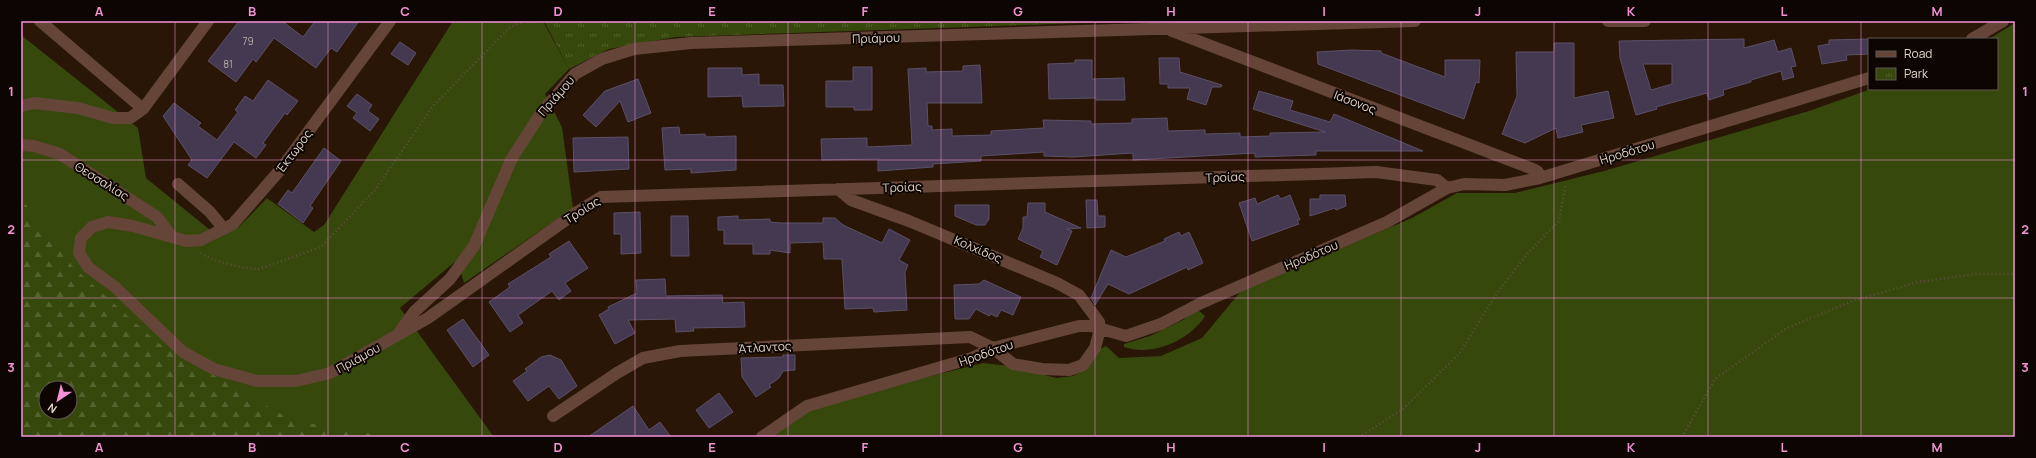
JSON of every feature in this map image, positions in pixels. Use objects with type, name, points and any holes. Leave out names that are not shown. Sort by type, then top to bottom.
[{"type":"street","points":[[40,21],[143,109]]},
{"type":"street","points":[[21,106],[34,103],[78,108],[113,118],[130,118],[143,109],[208,21]]},
{"type":"street","name":"Έκτωρος","points":[[172,237],[186,241],[201,240],[233,224],[280,170],[390,21]]},
{"type":"street","name":"Πριάμου","points":[[172,237],[133,226],[108,222],[92,227],[81,238],[79,253],[88,267],[115,287],[183,352],[214,369],[256,381],[296,381],[330,374],[396,337],[414,312],[450,279],[474,246],[512,158],[540,113],[575,74],[602,59],[634,49],[691,43],[1415,21]]},
{"type":"street","points":[[1608,21],[1645,21]]},
{"type":"street","points":[[1974,38],[2003,21]]},
{"type":"street","name":"Ιάσονος","points":[[1166,29],[1533,168],[1538,172],[1540,178]]},
{"type":"street","name":"Ηροδότου","points":[[762,437],[807,406],[972,358],[993,348],[1079,326],[1091,326],[1126,336],[1161,324],[1200,303],[1386,222],[1447,188],[1464,184],[1505,185],[1540,178],[1868,78]]},
{"type":"street","name":"Θεσσαλίας","points":[[21,145],[34,146],[60,154],[157,217],[172,237]]},
{"type":"street","name":"Τροίας","points":[[396,337],[428,318],[577,212],[601,197],[1376,172],[1436,180],[1447,188]]},
{"type":"street","points":[[178,184],[210,212],[224,229]]},
{"type":"street","name":"Κολχίδος","points":[[838,189],[851,200],[909,221],[1057,283],[1079,295],[1099,322],[1100,329]]},
{"type":"street","name":"Άτλαντος","points":[[553,416],[617,373],[643,358],[680,351],[970,337],[993,348],[1013,364],[1042,369],[1069,370],[1084,365],[1095,348],[1100,329]]},
{"type":"path","points":[[186,241],[203,255],[250,269],[259,269],[321,247],[375,190],[433,106],[508,28],[524,21]]},
{"type":"path","points":[[1360,437],[1403,409],[1459,354],[1497,294],[1527,254],[1559,221],[1567,183],[1565,171]]},
{"type":"path","points":[[1682,437],[1715,379],[1787,328],[1854,300],[1918,282],[1976,274],[2015,274]]},
{"type":"green space","points":[[453,21],[543,21],[569,69],[545,94],[562,127],[573,208],[464,283],[457,260],[400,308],[494,437],[21,437],[21,35],[138,128],[146,178],[215,234],[238,228],[267,198],[314,232],[324,225]]},
{"type":"green space","points":[[544,21],[1139,21],[676,37],[609,49],[569,69]]},
{"type":"green space","points":[[2015,23],[2015,437],[768,437],[812,406],[983,363],[1010,366],[1056,378],[1073,376],[1087,368],[1102,348],[1106,346],[1119,358],[1161,356],[1202,338],[1241,291],[1412,218],[1457,193],[1515,193],[1604,171],[1809,111],[1868,90],[1998,90],[1998,38],[1991,38]]},
{"type":"green space","points":[[21,198],[74,268],[158,343],[291,420],[390,437],[21,437]]},
{"type":"green space","points":[[1197,309],[1205,316],[1198,325],[1190,333],[1169,345],[1146,350],[1135,350],[1124,347],[1124,344],[1150,336],[1183,320]]},
{"type":"building","points":[[239,21],[282,21],[303,37],[315,21],[359,21],[337,52],[331,48],[316,68],[274,38],[256,62],[253,59],[236,82],[208,61]]},
{"type":"building","points":[[1744,39],[1744,48],[1774,40],[1778,52],[1791,48],[1796,66],[1791,67],[1794,77],[1783,80],[1781,71],[1723,90],[1724,95],[1709,100],[1707,93],[1656,107],[1657,109],[1636,115],[1620,58],[1619,41]],"holes":[[[1643,64],[1672,64],[1672,84],[1651,90]]]},
{"type":"building","points":[[1868,39],[1868,54],[1846,55],[1847,60],[1822,64],[1818,46],[1829,44],[1829,40]]},
{"type":"building","points":[[400,42],[416,53],[408,65],[391,54]]},
{"type":"building","points":[[1554,43],[1574,43],[1574,98],[1608,91],[1614,118],[1581,125],[1583,132],[1558,138],[1556,128],[1525,143],[1502,134],[1517,96],[1516,52],[1554,52]]},
{"type":"building","points":[[1352,50],[1381,51],[1381,53],[1445,77],[1445,60],[1480,60],[1479,83],[1476,82],[1464,119],[1318,64],[1317,52]]},
{"type":"building","points":[[1159,58],[1179,58],[1180,72],[1222,85],[1221,87],[1212,87],[1206,105],[1187,99],[1190,88],[1168,88],[1168,84],[1160,84]]},
{"type":"building","points":[[1075,60],[1092,60],[1092,79],[1124,78],[1125,100],[1096,100],[1096,98],[1049,99],[1048,64],[1075,63]]},
{"type":"building","points":[[980,65],[982,103],[927,103],[928,126],[932,126],[932,130],[952,129],[952,136],[991,135],[991,131],[1044,128],[1043,120],[1091,121],[1091,124],[1132,123],[1132,119],[1167,118],[1168,131],[1205,130],[1205,134],[1240,133],[1240,137],[1270,136],[1270,133],[1325,132],[1253,109],[1259,91],[1293,101],[1290,110],[1330,122],[1334,114],[1423,151],[1316,151],[1316,155],[1255,157],[1255,153],[1133,160],[1133,153],[1073,157],[1044,156],[1044,152],[981,156],[981,161],[933,164],[933,167],[878,171],[878,159],[822,160],[821,139],[867,138],[867,147],[912,145],[908,69],[926,68],[926,72],[963,71],[963,66]]},
{"type":"building","points":[[853,67],[872,67],[872,110],[854,110],[854,107],[826,107],[826,81],[853,81]]},
{"type":"building","points":[[708,68],[742,68],[742,75],[759,74],[759,85],[783,85],[784,106],[743,107],[742,96],[708,97]]},
{"type":"building","points":[[638,79],[651,113],[628,122],[620,101],[596,127],[583,115],[605,91]]},
{"type":"building","points":[[268,80],[298,101],[287,115],[285,113],[263,143],[266,145],[256,158],[234,142],[207,178],[188,165],[192,160],[163,116],[174,103],[201,123],[198,126],[217,140],[238,112],[235,110],[245,96],[253,101]]},
{"type":"building","points":[[357,94],[372,105],[368,111],[379,119],[370,131],[353,118],[357,113],[347,106]]},
{"type":"building","points":[[679,127],[680,135],[705,134],[706,137],[736,136],[736,170],[691,173],[691,169],[665,170],[662,128]]},
{"type":"building","points":[[628,137],[629,169],[574,172],[573,138]]},
{"type":"building","points":[[324,148],[341,161],[310,206],[313,208],[303,223],[278,204],[288,190],[292,193]]},
{"type":"building","points":[[1278,195],[1281,199],[1290,195],[1300,220],[1297,220],[1299,224],[1252,241],[1239,203],[1255,198],[1257,204]]},
{"type":"building","points":[[1320,195],[1345,195],[1346,206],[1310,216],[1310,199],[1320,199]]},
{"type":"building","points":[[1086,200],[1097,200],[1098,216],[1105,216],[1105,227],[1087,228]]},
{"type":"building","points":[[1028,203],[1045,203],[1045,212],[1081,228],[1067,229],[1072,231],[1057,265],[1040,257],[1043,251],[1018,239],[1023,228],[1023,217],[1027,217]]},
{"type":"building","points":[[955,205],[989,205],[989,219],[985,225],[976,225],[955,216]]},
{"type":"building","points":[[640,212],[641,253],[621,254],[621,234],[614,234],[614,213]]},
{"type":"building","points":[[671,216],[688,216],[689,256],[671,256]]},
{"type":"building","points":[[738,216],[738,220],[770,219],[770,222],[781,223],[823,223],[823,218],[835,218],[843,225],[882,243],[889,229],[910,240],[899,260],[908,265],[905,272],[907,310],[874,312],[873,308],[845,309],[842,259],[824,259],[823,242],[790,243],[790,253],[770,250],[770,254],[753,254],[753,244],[724,244],[724,230],[718,230],[718,217]]},
{"type":"building","points":[[1179,232],[1181,236],[1189,232],[1203,263],[1188,270],[1187,267],[1129,294],[1108,284],[1095,305],[1091,298],[1111,250],[1126,257],[1165,241],[1164,239]]},
{"type":"building","points":[[569,241],[588,268],[565,283],[571,291],[559,300],[552,291],[518,315],[523,323],[510,332],[489,302],[510,287],[508,284],[551,257],[549,254]]},
{"type":"building","points":[[665,279],[666,296],[722,295],[723,303],[744,302],[745,327],[693,328],[694,331],[676,332],[675,319],[628,320],[635,333],[615,344],[599,315],[609,309],[608,307],[637,293],[636,280]]},
{"type":"building","points":[[984,280],[1021,297],[1013,315],[1001,310],[997,317],[991,314],[989,316],[976,309],[969,319],[955,319],[954,285],[979,284]]},
{"type":"building","points":[[463,319],[489,355],[473,367],[447,330]]},
{"type":"building","points":[[550,355],[561,360],[577,386],[559,399],[549,386],[528,401],[513,381],[527,371],[525,369],[541,357]]},
{"type":"building","points":[[783,355],[795,355],[795,370],[783,371],[779,378],[769,385],[771,387],[756,397],[742,377],[741,358],[783,357]]},
{"type":"building","points":[[719,393],[733,412],[709,428],[696,410]]},
{"type":"building","points":[[633,406],[649,430],[660,422],[671,437],[588,437]]}]
